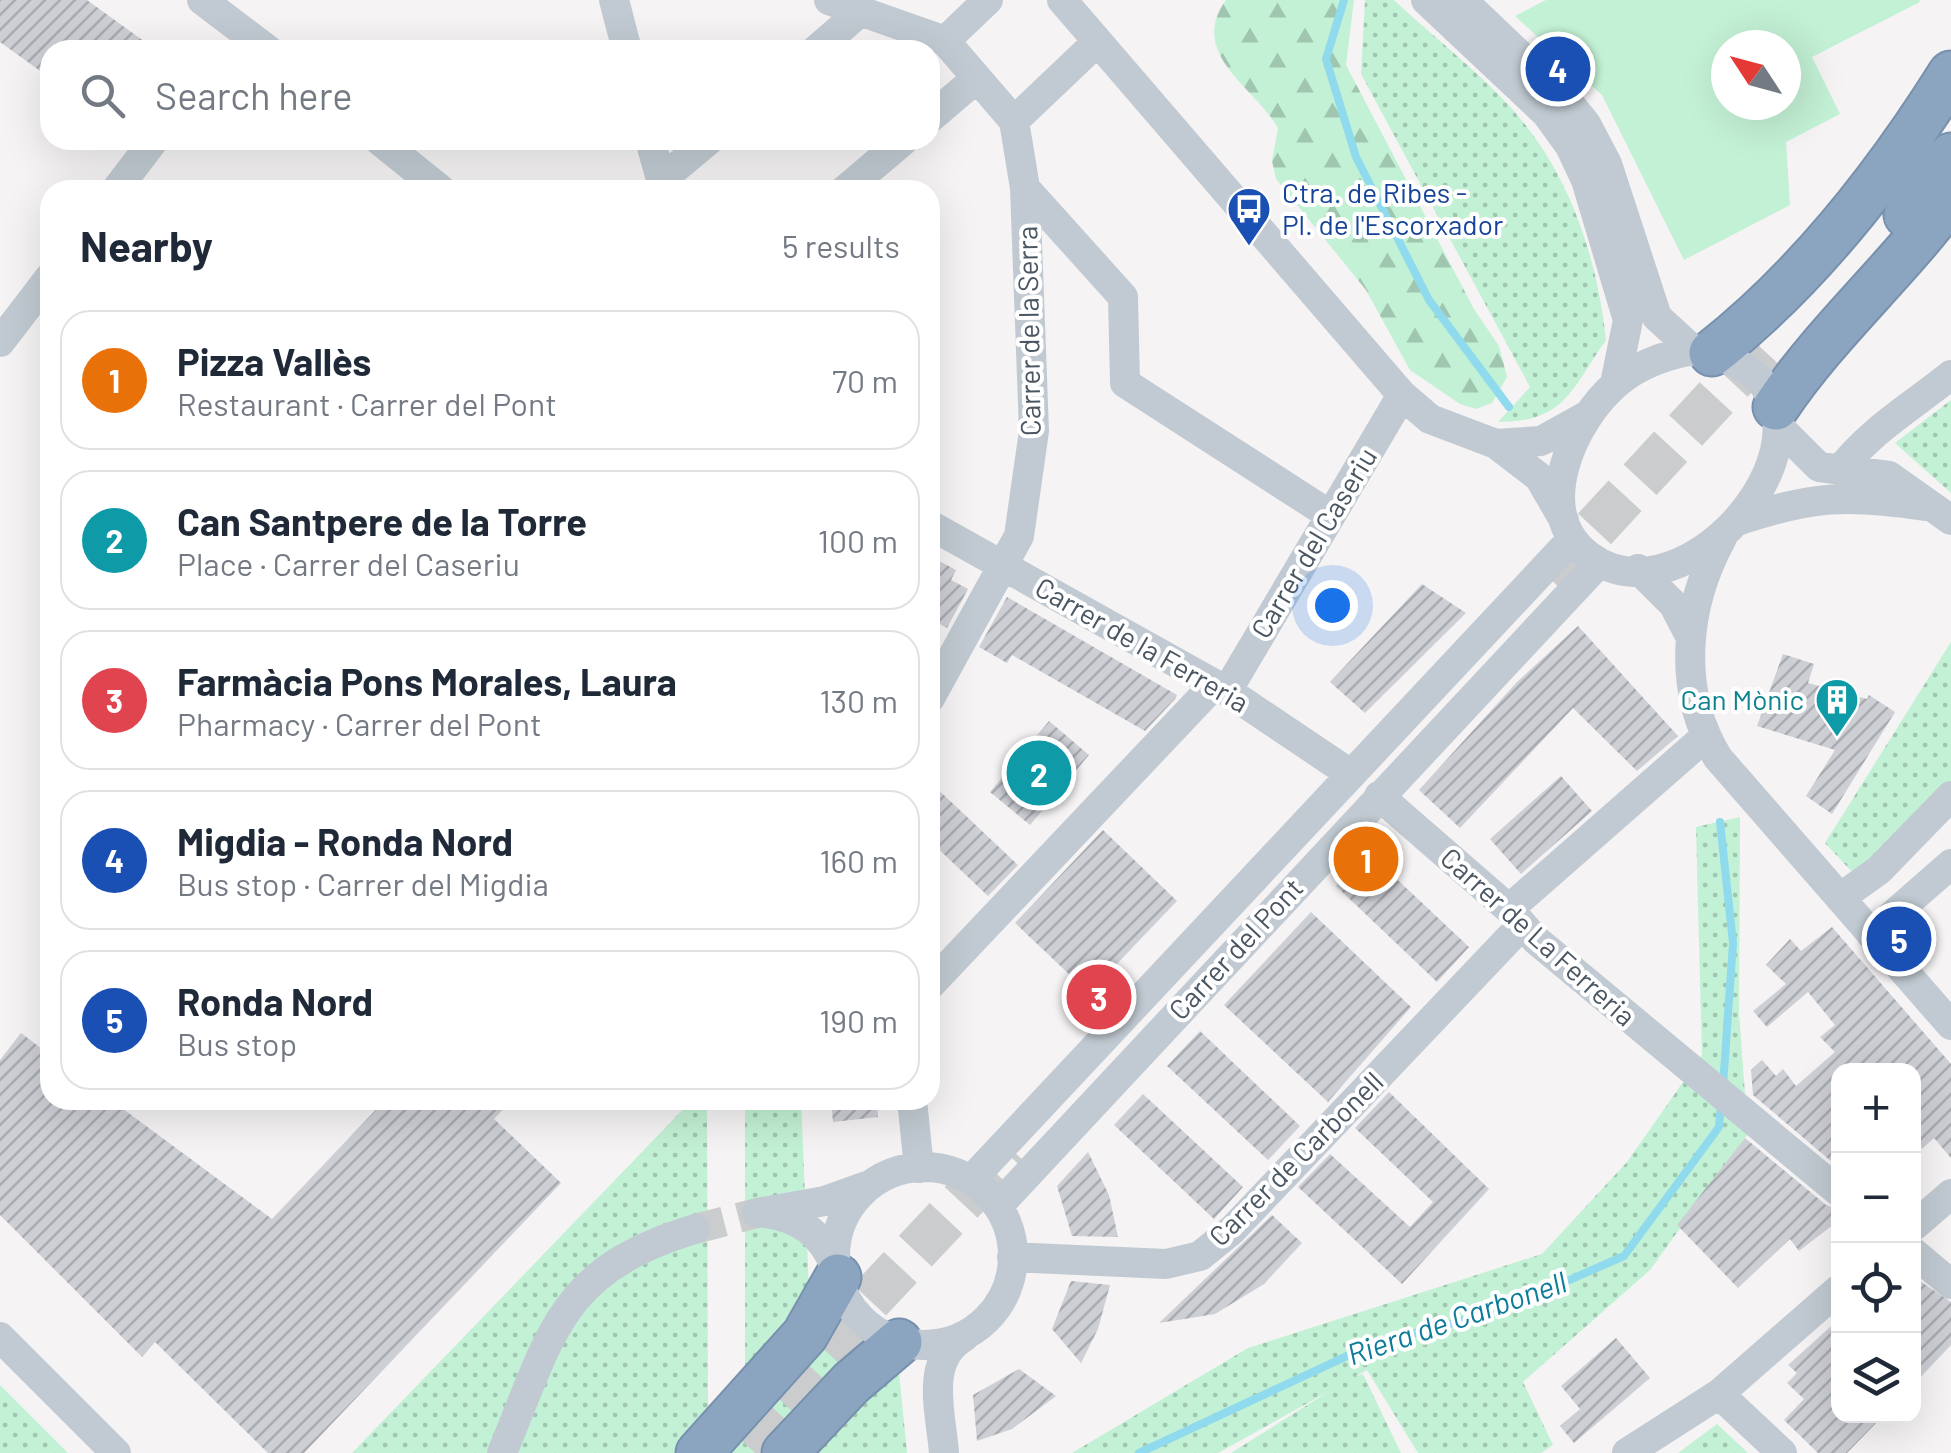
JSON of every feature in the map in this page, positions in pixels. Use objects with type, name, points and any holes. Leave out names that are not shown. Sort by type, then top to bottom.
[{"type":"highway","points":[[1703,352],[1757,318],[1866,194],[1951,74]]},
{"type":"highway","points":[[1951,125],[1784,342],[1852,284],[1951,156]]},
{"type":"highway","points":[[1777,417],[1805,365],[1868,298],[1951,197]]},
{"type":"highway","points":[[699,1453],[804,1335],[836,1271]]},
{"type":"highway","points":[[786,1453],[851,1383],[903,1343]]},
{"type":"street","points":[[202,0],[231,39]]},
{"type":"street","points":[[614,0],[624,40]]},
{"type":"street","points":[[828,0],[857,6],[945,41],[1014,122],[1097,42]]},
{"type":"street","points":[[945,41],[988,0]]},
{"type":"street","points":[[1062,0],[1402,395],[1430,419],[1496,444],[1539,477],[1568,530],[1599,563],[1638,569],[1687,559],[1730,528],[1798,500],[1874,498],[1944,514]]},
{"type":"street","points":[[1426,0],[1546,113],[1570,146],[1586,180],[1628,320],[1615,384]]},
{"type":"street","points":[[1462,0],[1564,97],[1586,124],[1607,164],[1657,317],[1703,352]]},
{"type":"street","points":[[825,40],[857,6]]},
{"type":"street","points":[[940,109],[977,78]]},
{"type":"street","name":"Carrer de la Serra","points":[[940,680],[1018,536],[1034,431],[1025,188],[1014,122]]},
{"type":"street","points":[[124,180],[146,150]]},
{"type":"street","points":[[391,150],[429,180]]},
{"type":"street","points":[[653,150],[661,180]]},
{"type":"street","points":[[667,180],[699,150]]},
{"type":"street","points":[[857,180],[892,150]]},
{"type":"street","points":[[1025,188],[1124,297],[1125,383],[1330,515]]},
{"type":"street","points":[[0,342],[40,290]]},
{"type":"street","points":[[1568,530],[1562,477],[1570,447],[1589,414],[1615,384],[1656,360],[1703,352],[1735,359],[1753,370],[1777,417],[1818,467],[1889,476],[1944,514]]},
{"type":"street","points":[[1840,470],[1867,436],[1893,422],[1951,375]]},
{"type":"street","name":"Carrer del Caseriu","points":[[940,975],[1220,688],[1402,395]]},
{"type":"street","points":[[1496,444],[1542,442],[1589,414]]},
{"type":"street","points":[[1688,634],[1706,566],[1770,468],[1777,417]]},
{"type":"street","points":[[1889,476],[1886,446],[1893,422]]},
{"type":"street","name":"Carrer del Pont","points":[[971,1180],[1350,772],[1568,530]]},
{"type":"street","name":"Carrer de la Ferreria","points":[[940,531],[1220,688],[1350,772]]},
{"type":"street","name":"Carrer del Pont","points":[[998,1206],[1599,563]]},
{"type":"street","points":[[1638,569],[1674,606],[1688,634],[1705,737],[1718,758],[1951,1026]]},
{"type":"street","name":"Carrer de Carbonell","points":[[1012,1257],[1166,1264],[1200,1256],[1232,1230],[1516,917],[1705,737]]},
{"type":"street","name":"Carrer de La Ferreria","points":[[1379,796],[1698,1077],[1831,1186]]},
{"type":"street","points":[[1840,898],[1878,870],[1951,796]]},
{"type":"street","points":[[1871,934],[1951,864]]},
{"type":"street","points":[[913,1110],[919,1168]]},
{"type":"street","points":[[939,1382],[944,1352],[988,1318],[1004,1296],[1012,1257],[1008,1226],[998,1206],[971,1180],[949,1171],[899,1170],[843,1196],[757,1213],[810,1228],[828,1248],[856,1314],[872,1330],[903,1343],[934,1364],[944,1453]]},
{"type":"street","points":[[836,1271],[842,1221],[874,1182]]},
{"type":"street","points":[[1921,1220],[1951,1194]]},
{"type":"street","points":[[502,1453],[548,1344],[589,1282],[635,1250],[695,1229]]},
{"type":"street","points":[[1921,1259],[1951,1284]]},
{"type":"street","points":[[1627,1453],[1720,1394],[1831,1296]]},
{"type":"street","points":[[903,1343],[942,1344],[967,1335]]},
{"type":"street","points":[[0,1338],[116,1453]]},
{"type":"street","points":[[1720,1394],[1782,1453]]},
{"type":"green space","points":[[1226,0],[1354,0],[1346,65],[1474,309],[1499,346],[1507,377],[1492,403],[1476,409],[1460,404],[1410,370],[1366,290],[1276,179],[1272,161],[1278,128],[1229,69],[1214,37],[1216,19]]},
{"type":"green space","points":[[1365,0],[1394,0],[1498,94],[1544,150],[1571,201],[1590,255],[1606,340],[1564,400],[1538,416],[1498,422],[1530,387],[1361,74]]},
{"type":"green space","points":[[1546,0],[1920,2],[1812,57],[1840,114],[1786,142],[1790,205],[1684,260],[1602,95],[1515,16]]},
{"type":"green space","points":[[1951,400],[1951,493],[1895,443]]},
{"type":"green space","points":[[1951,642],[1951,781],[1854,874],[1825,843]]},
{"type":"green space","points":[[1740,817],[1739,1013],[1748,1134],[1650,1270],[1523,1382],[1553,1445],[1541,1453],[1418,1453],[1367,1370],[1354,1377],[1363,1374],[1401,1453],[1231,1453],[1331,1390],[1218,1453],[1072,1453],[1248,1348],[1542,1254],[1627,1162],[1702,1055],[1696,827]]},
{"type":"green space","points":[[682,1110],[707,1110],[708,1405],[745,1382],[745,1110],[801,1110],[809,1290],[899,1372],[907,1453],[352,1453]]},
{"type":"green space","points":[[0,1385],[68,1453],[0,1453]]},
{"type":"green space","points":[[1717,1424],[1748,1453],[1678,1453]]},
{"type":"building","points":[[0,0],[87,0],[142,40],[40,40],[40,71],[0,42]]},
{"type":"building","points":[[940,561],[956,570],[951,580],[968,589],[947,628],[940,624]]},
{"type":"building","points":[[1422,584],[1466,613],[1365,713],[1330,682]]},
{"type":"building","points":[[1007,597],[1177,695],[1175,699],[1145,731],[1012,655],[1007,663],[979,647]]},
{"type":"building","points":[[1578,626],[1678,736],[1637,771],[1573,708],[1460,828],[1419,790],[1517,682]]},
{"type":"building","name":"Can Mònic","points":[[1783,654],[1814,664],[1808,683],[1867,699],[1869,695],[1895,712],[1832,814],[1806,796],[1835,750],[1757,726]]},
{"type":"building","points":[[1049,721],[1089,755],[1030,825],[990,792]]},
{"type":"building","points":[[1561,776],[1592,811],[1521,874],[1490,839]]},
{"type":"building","points":[[940,791],[1018,865],[988,896],[940,850]]},
{"type":"building","points":[[1103,830],[1177,901],[1089,993],[1015,923]]},
{"type":"building","points":[[1368,852],[1469,947],[1437,982],[1336,886]]},
{"type":"building","points":[[1311,912],[1411,1007],[1328,1102],[1224,1005]]},
{"type":"building","points":[[1832,927],[1951,1064],[1951,1158],[1934,1138],[1921,1148],[1921,1063],[1831,1063],[1831,1161],[1753,1095],[1751,1070],[1762,1060],[1776,1076],[1783,1069],[1796,1086],[1835,1052],[1820,1037],[1835,1025],[1808,992],[1767,1027],[1753,1011],[1786,984],[1766,965],[1790,939],[1801,951]]},
{"type":"building","points":[[1200,1031],[1300,1126],[1268,1160],[1167,1066]]},
{"type":"building","points":[[21,1033],[40,1047],[40,1110],[125,1110],[272,1219],[376,1110],[503,1110],[494,1119],[561,1183],[304,1453],[268,1453],[155,1342],[142,1357],[0,1215],[0,1060]]},
{"type":"building","points":[[1389,1092],[1489,1189],[1402,1284],[1298,1187],[1330,1154],[1410,1227],[1433,1202],[1355,1128]]},
{"type":"building","points":[[1143,1094],[1243,1187],[1214,1219],[1114,1125]]},
{"type":"building","points":[[832,1110],[878,1110],[878,1117],[833,1122]]},
{"type":"building","points":[[1745,1138],[1831,1207],[1831,1226],[1799,1251],[1790,1239],[1738,1288],[1677,1225]]},
{"type":"building","points":[[1088,1152],[1109,1195],[1118,1237],[1072,1236],[1057,1186]]},
{"type":"building","points":[[1272,1215],[1302,1243],[1264,1284],[1215,1314],[1159,1323]]},
{"type":"building","points":[[1071,1281],[1110,1285],[1098,1329],[1081,1363],[1052,1329]]},
{"type":"building","points":[[1921,1282],[1951,1302],[1951,1345],[1921,1377]]},
{"type":"building","points":[[1831,1326],[1831,1423],[1876,1423],[1847,1453],[1818,1453],[1784,1420],[1804,1399],[1787,1383],[1797,1373],[1788,1365]]},
{"type":"building","points":[[1616,1338],[1650,1378],[1574,1443],[1560,1426],[1580,1409],[1561,1386]]},
{"type":"building","points":[[1019,1369],[1056,1396],[1012,1429],[977,1441],[973,1395]]},
{"type":"waterway","name":"Riera de Carbonell","points":[[1344,0],[1326,59],[1356,157],[1429,300],[1509,407]]},
{"type":"waterway","name":"Riera de Carbonell","points":[[1720,822],[1733,943],[1723,1086]]},
{"type":"waterway","name":"Riera de Carbonell","points":[[1139,1453],[1375,1343],[1499,1311],[1624,1256],[1719,1127],[1721,1105]]},
{"type":"tunnel","points":[[1549,578],[1775,334]]},
{"type":"tunnel","points":[[778,1398],[1011,1149]]},
{"type":"tunnel","points":[[695,1229],[757,1213]]},
{"type":"tunnel","points":[[755,1453],[809,1396]]},
{"type":"place","name":"Migdia - Ronda Nord","points":[[1558,69]]},
{"type":"place","name":"Ctra. de Ribes - Pl. de l'Escorxador","points":[[1249,247]]},
{"type":"place","name":"Can Mònic","points":[[1837,738]]},
{"type":"place","name":"Can Santpere de la Torre","points":[[1039,773]]},
{"type":"place","name":"Pizza Vallès","points":[[1366,859]]},
{"type":"place","name":"Ronda Nord","points":[[1899,939]]},
{"type":"place","name":"Farmàcia Pons Morales, Laura","points":[[1099,997]]}]
